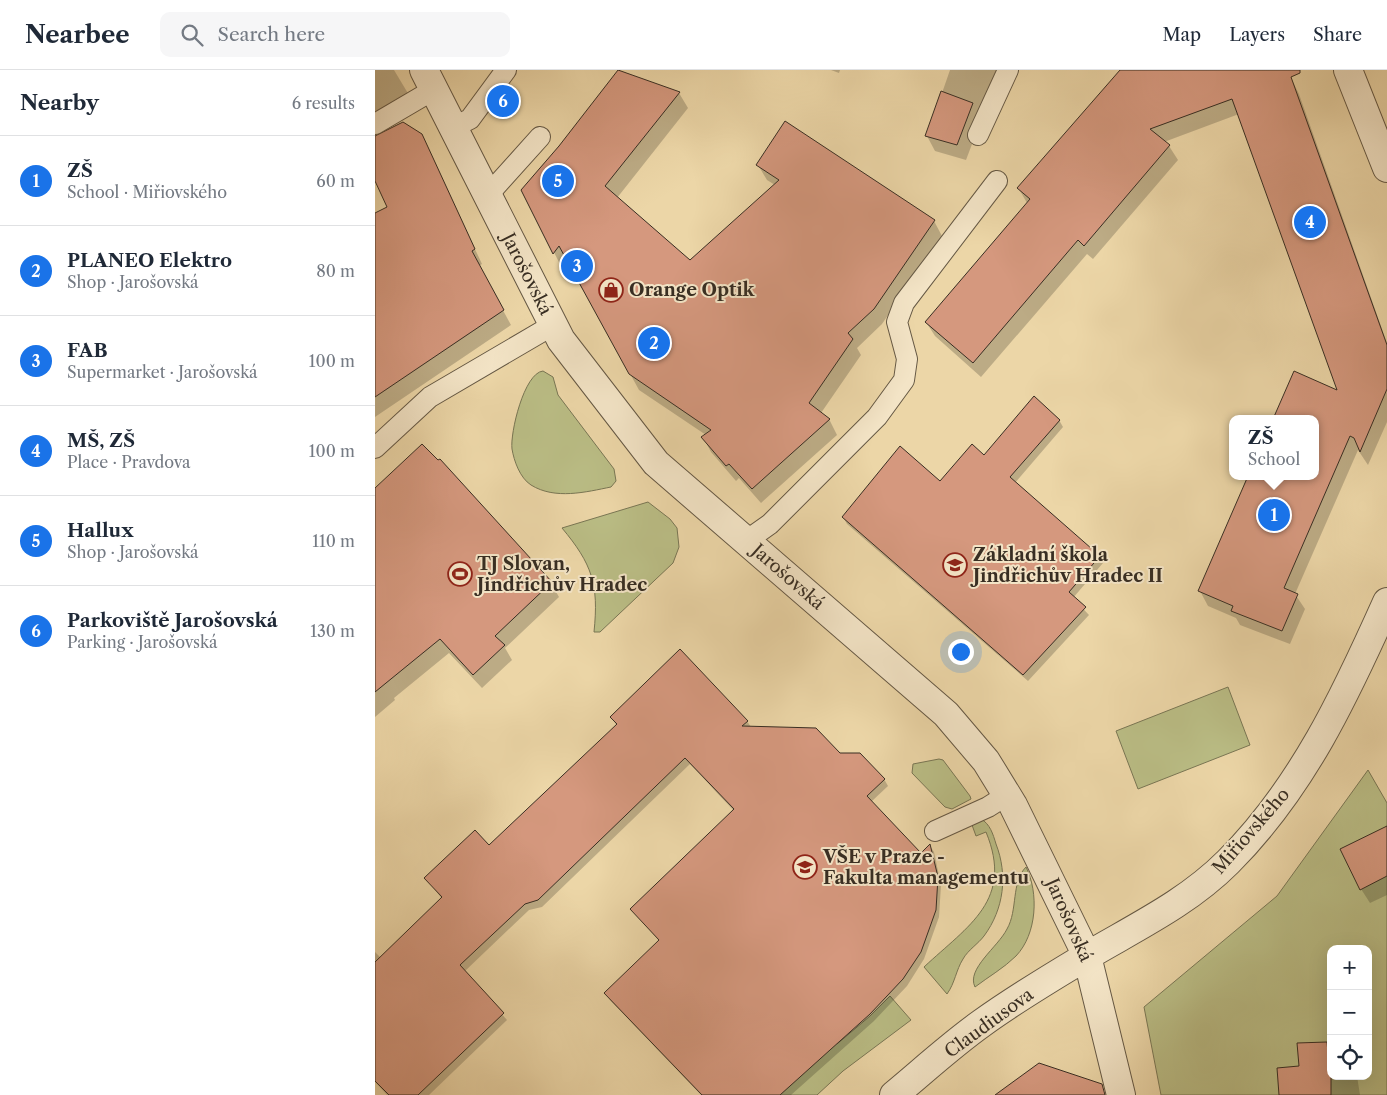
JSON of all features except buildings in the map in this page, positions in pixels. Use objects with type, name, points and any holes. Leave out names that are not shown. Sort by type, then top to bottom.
[{"type":"street","points":[[1348,70],[1387,168]]},
{"type":"street","name":"Jarošovská","points":[[429,80],[561,340],[656,463],[946,714],[986,761],[1036,849],[1087,956],[1121,1095]]},
{"type":"street","name":"Miřiovského","points":[[1087,956],[1162,914],[1194,892],[1228,862],[1277,808],[1312,754],[1338,707],[1387,602]]},
{"type":"street","name":"Claudiusova","points":[[894,1095],[982,1024],[1087,956]]},
{"type":"lane","points":[[453,128],[470,119],[506,70]]},
{"type":"lane","points":[[978,135],[1008,70]]},
{"type":"lane","points":[[375,124],[429,80]]},
{"type":"lane","points":[[487,196],[539,137]]},
{"type":"lane","points":[[746,541],[770,524],[877,417],[904,380],[907,359],[897,322],[904,303],[997,181]]},
{"type":"lane","points":[[375,448],[430,397],[553,325]]},
{"type":"lane","points":[[935,832],[988,807],[1007,795]]},
{"type":"green space","points":[[543,371],[553,377],[558,395],[614,469],[616,481],[611,487],[560,494],[540,490],[527,482],[521,474],[512,449],[513,430],[524,392],[536,374]]},
{"type":"green space","points":[[648,502],[670,519],[677,528],[679,547],[673,563],[600,632],[594,632],[595,601],[591,576],[587,564],[562,528]]},
{"type":"green space","points":[[1228,687],[1250,745],[1138,789],[1116,731]]},
{"type":"green space","points":[[939,759],[943,760],[971,799],[952,809],[945,807],[912,773],[913,764]]},
{"type":"green space","points":[[1368,770],[1387,803],[1387,1095],[1161,1095],[1144,1007],[1277,896]]},
{"type":"green space","points":[[981,819],[991,830],[1000,856],[1003,880],[1000,903],[991,926],[963,959],[947,994],[924,967],[971,924],[991,894],[994,876],[993,856],[986,832],[976,836],[972,825]]},
{"type":"green space","points":[[1026,867],[1033,889],[1034,901],[1032,925],[1028,936],[1016,956],[975,987],[973,980],[979,965],[1007,929],[1013,913],[1018,880]]},
{"type":"green space","points":[[890,996],[911,1020],[843,1071],[817,1095],[773,1095],[831,1039],[837,1044]]},
{"type":"place","name":"Parkoviště Jarošovská","points":[[503,101]]},
{"type":"place","name":"Hallux","points":[[558,181]]},
{"type":"place","name":"MŠ, ZŠ","points":[[1310,222]]},
{"type":"place","name":"FAB","points":[[577,266]]},
{"type":"place","name":"Orange Optik","points":[[611,290]]},
{"type":"place","name":"PLANEO Elektro","points":[[654,343]]},
{"type":"place","name":"ZŠ","points":[[1274,515]]},
{"type":"place","name":"Základní škola Jindřichův Hradec II","points":[[955,565]]},
{"type":"place","name":"TJ Slovan, Jindřichův Hradec","points":[[460,574]]},
{"type":"place","name":"VŠE v Praze - Fakulta managementu","points":[[805,867]]}]
